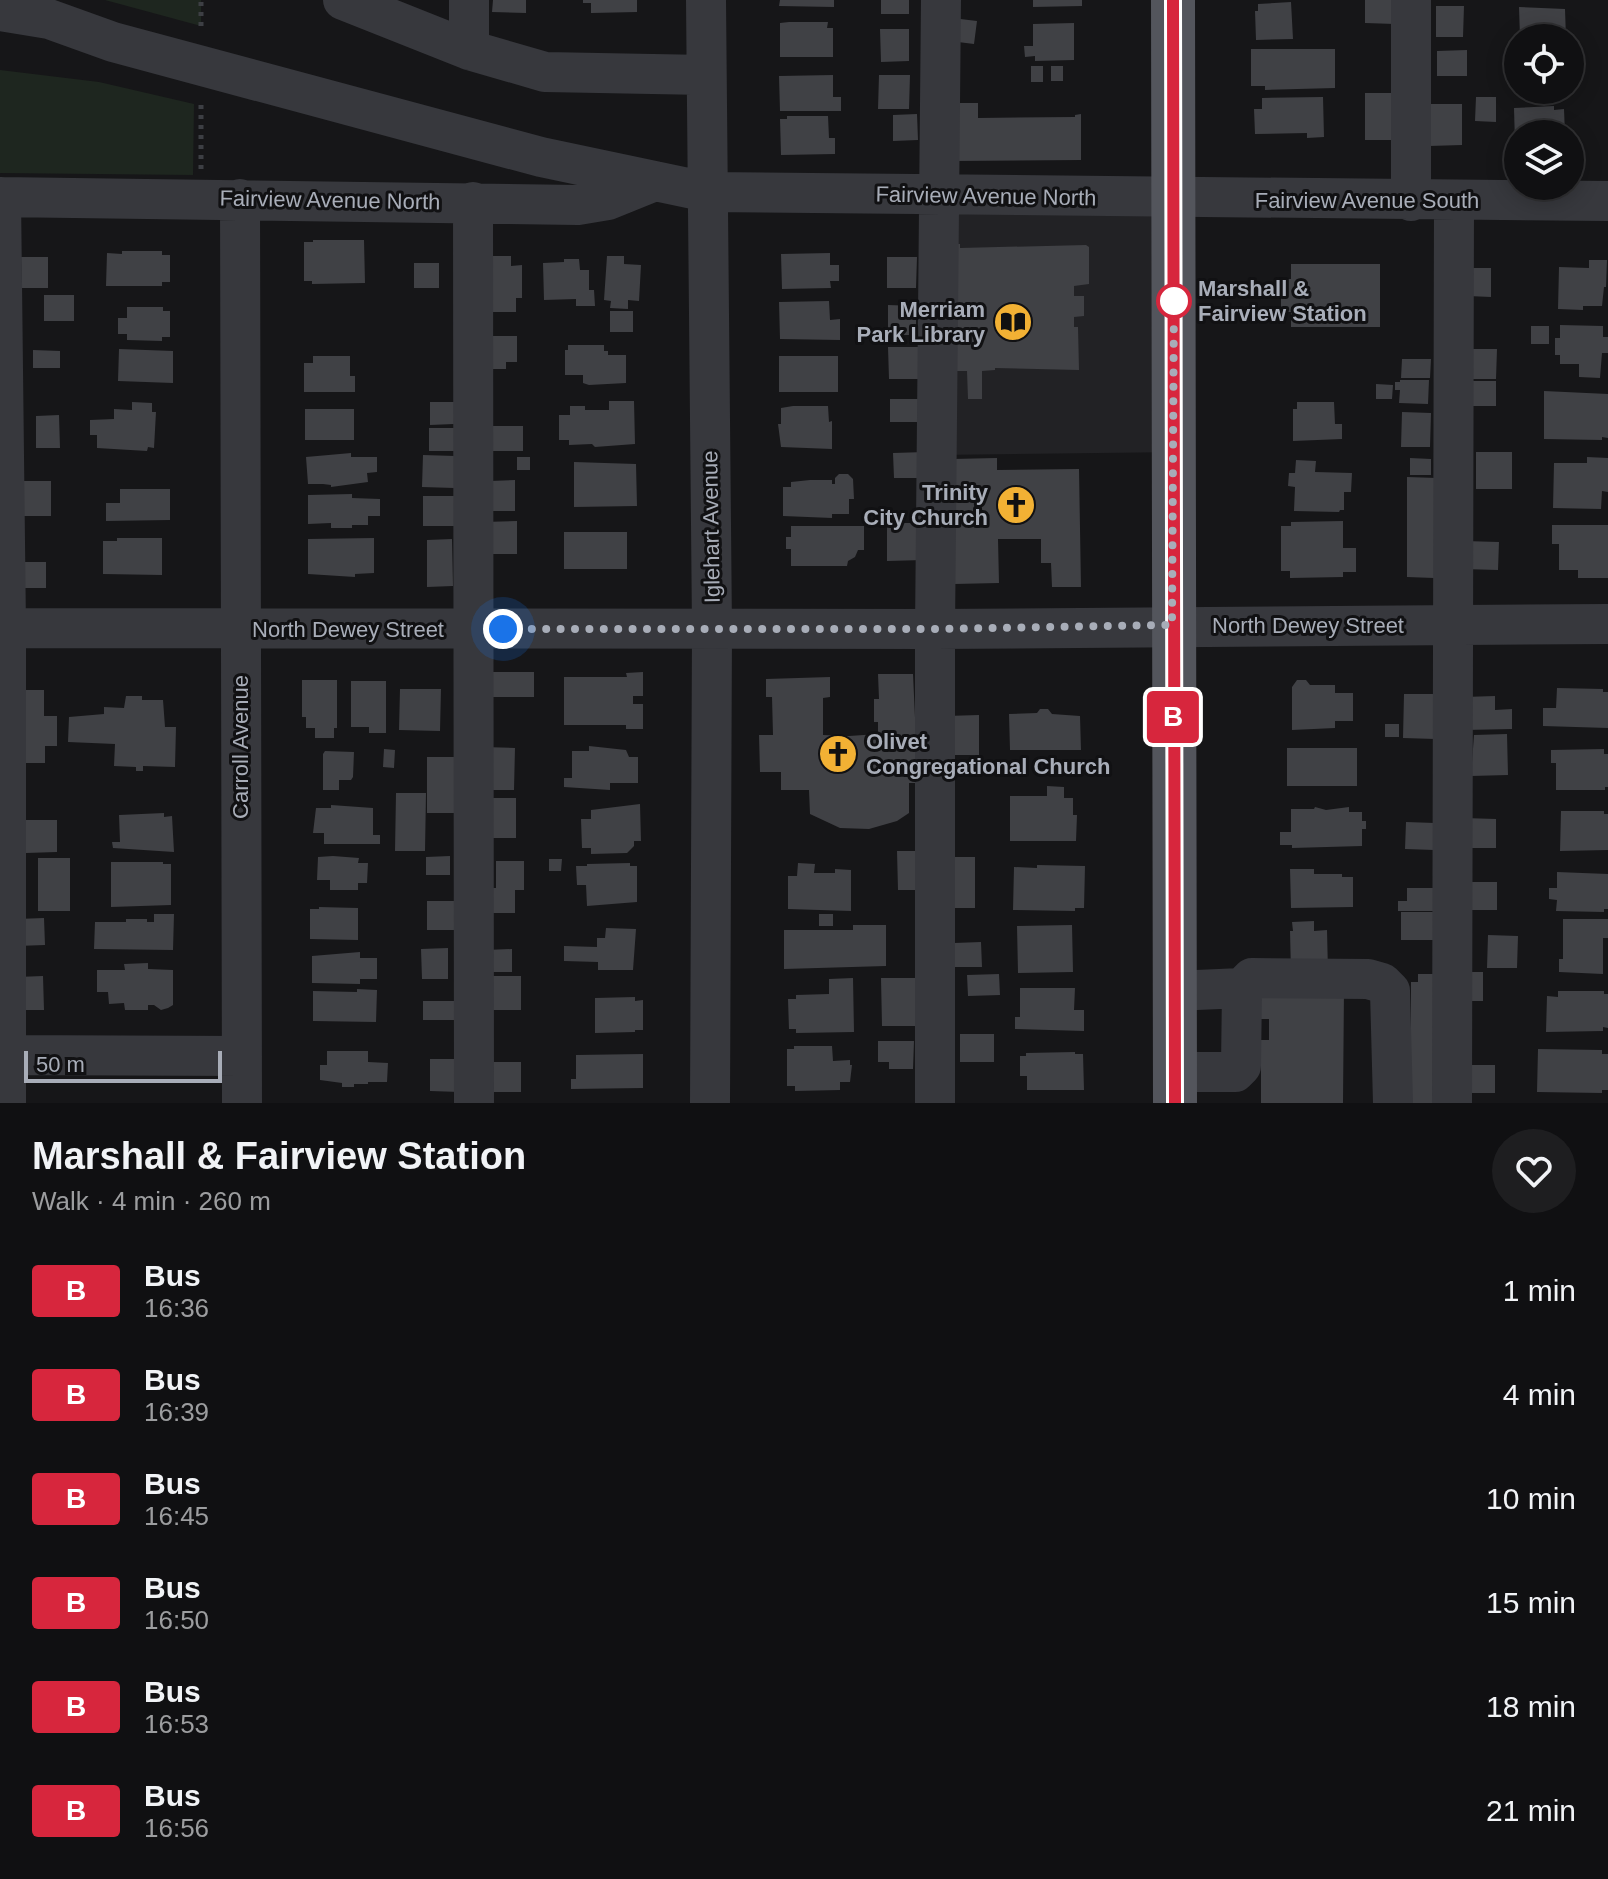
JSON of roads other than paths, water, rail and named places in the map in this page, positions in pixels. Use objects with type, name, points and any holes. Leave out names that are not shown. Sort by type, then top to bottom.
[{"type":"main road","points":[[1173,0],[1174,1088]]},
{"type":"street","points":[[343,0],[469,50],[545,72],[706,75]]},
{"type":"street","points":[[469,0],[469,50]]},
{"type":"street","name":"Iglehart Avenue","points":[[706,0],[712,629],[710,1103]]},
{"type":"street","points":[[935,1103],[935,629],[941,0]]},
{"type":"street","points":[[1411,0],[1411,201]]},
{"type":"street","name":"Fairview Avenue North","points":[[0,11],[49,19],[113,42],[541,157],[707,192],[1174,198]]},
{"type":"street","name":"Fairview Avenue North","points":[[0,37],[113,42]]},
{"type":"street","name":"Fairview Avenue North","points":[[0,197],[578,205],[608,200],[655,181]]},
{"type":"street","points":[[0,197],[2,1055],[6,1103]]},
{"type":"street","name":"Fairview Avenue South","points":[[1174,198],[1608,201]]},
{"type":"street","name":"Carroll Avenue","points":[[240,199],[242,1103]]},
{"type":"street","points":[[1452,1103],[1454,201]]},
{"type":"street","points":[[473,202],[474,1103]]},
{"type":"street","name":"North Dewey Street","points":[[3,628],[935,629],[1608,624]]},
{"type":"street","points":[[1174,991],[1242,988],[1252,978],[1368,979],[1382,983],[1390,991],[1393,1103]]},
{"type":"street","points":[[1174,1088],[1235,1072],[1241,1066],[1242,988]]},
{"type":"street","points":[[2,1055],[242,1056]]},
{"type":"place","name":"Marshall & Fairview Station","points":[[1174,301]]},
{"type":"place","name":"Merriam Park Library","points":[[1013,322]]},
{"type":"place","name":"Trinity City Church","points":[[1016,505]]},
{"type":"place","name":"Olivet Congregational Church","points":[[838,754]]}]
